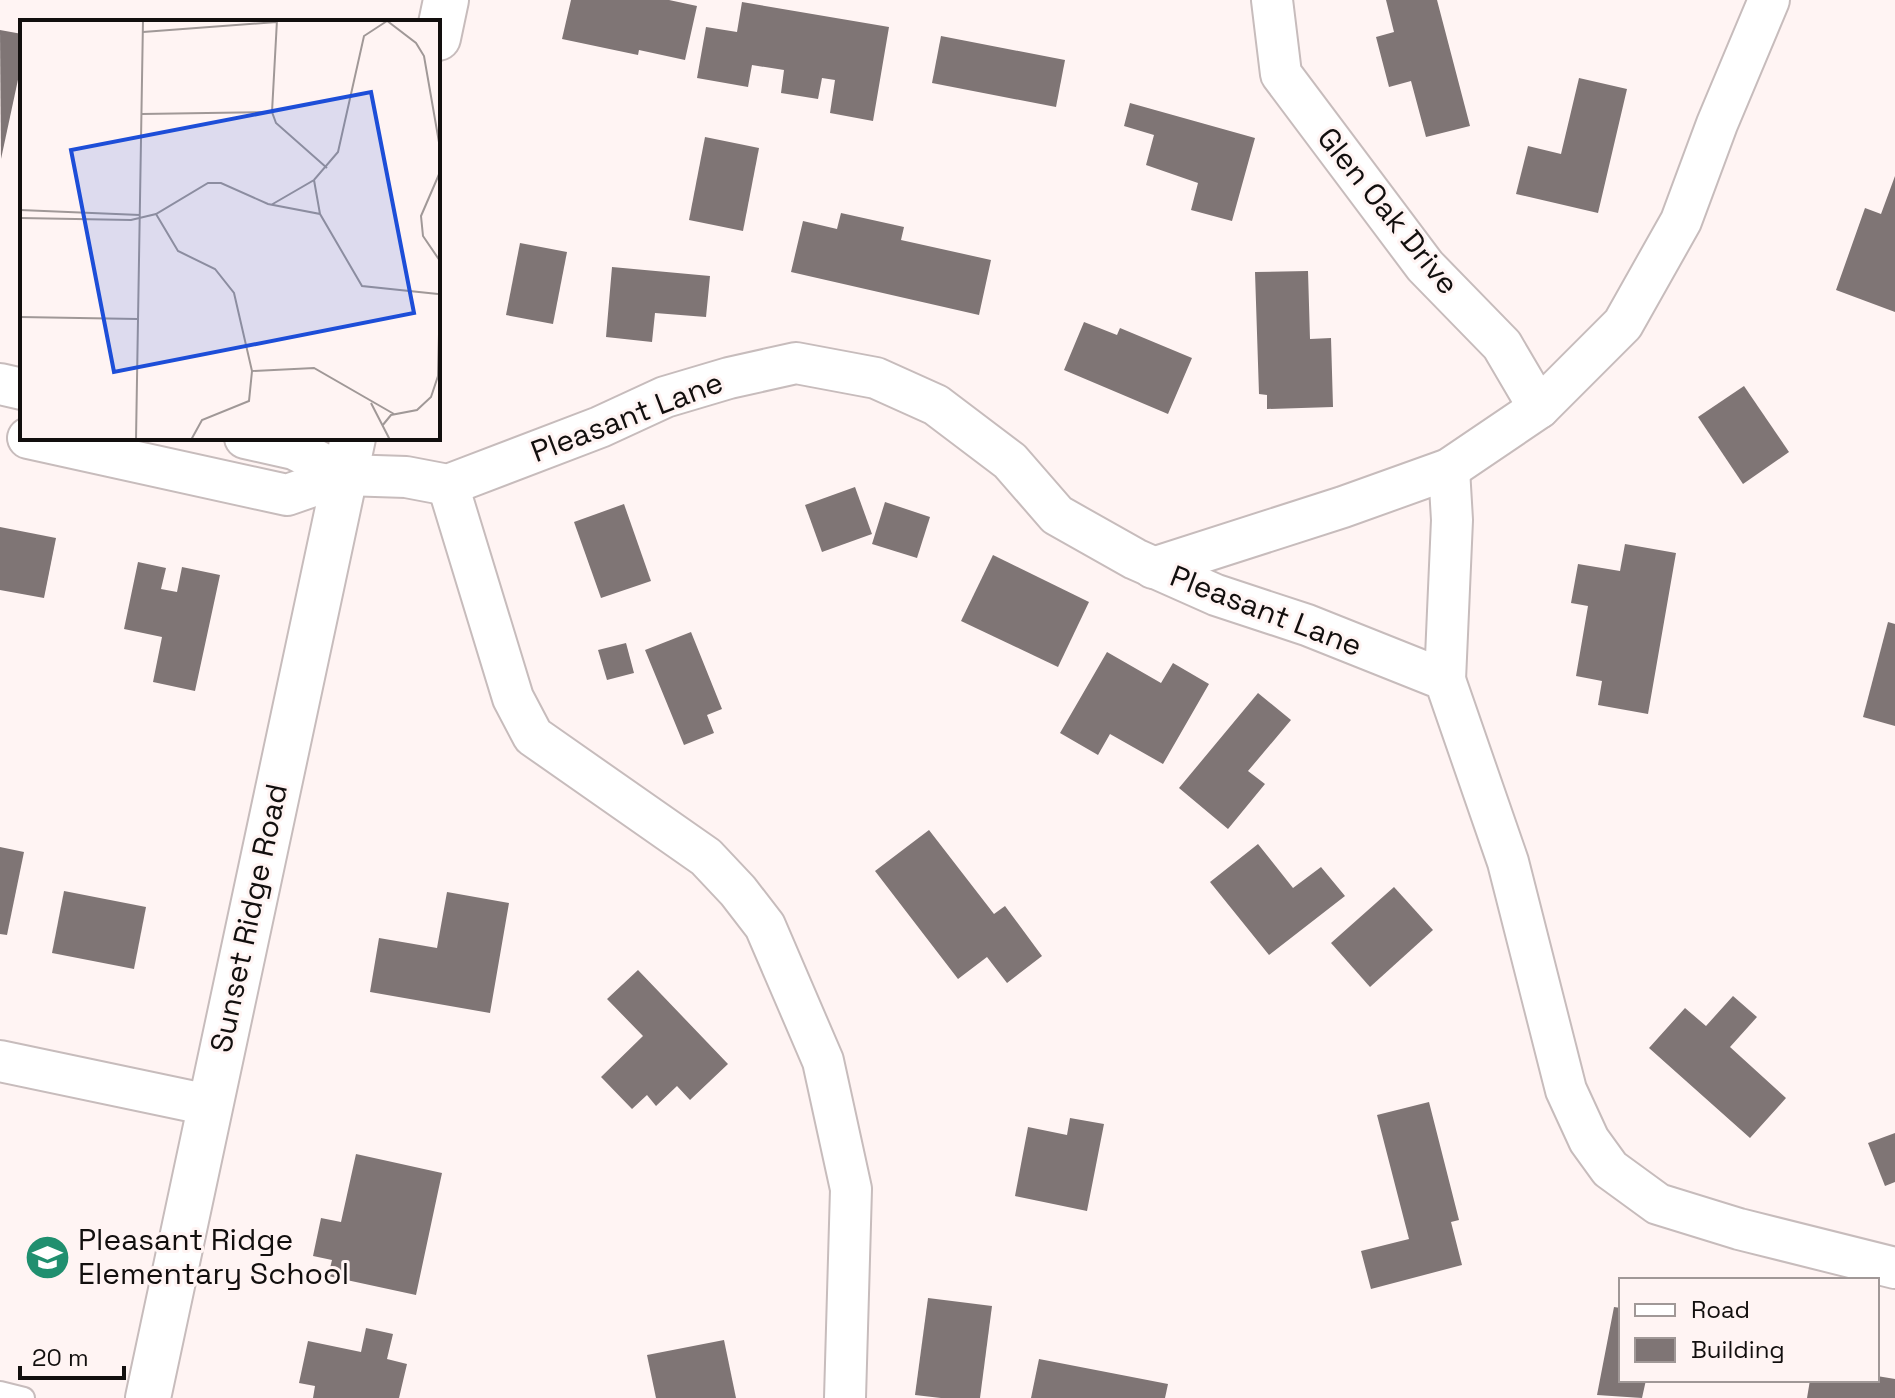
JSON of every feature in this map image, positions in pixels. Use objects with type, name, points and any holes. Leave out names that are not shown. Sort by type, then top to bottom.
[{"type":"street","points":[[440,28],[446,0]]},
{"type":"street","points":[[1153,568],[1449,469],[1539,408],[1623,324],[1681,221],[1717,124],[1769,0]]},
{"type":"street","name":"Glen Oak Drive","points":[[1263,1],[1281,74],[1425,266],[1502,345],[1539,408]]},
{"type":"street","name":"Pleasant Lane","points":[[448,485],[600,427],[665,397],[729,378],[796,363],[876,378],[936,405],[1010,461],[1057,515],[1153,568],[1216,595],[1307,625],[1445,680]]},
{"type":"street","points":[[0,384],[20,389]]},
{"type":"street","points":[[68,440],[155,452],[287,495],[349,457]]},
{"type":"street","points":[[254,440],[349,457],[406,477],[448,485],[513,698],[533,736],[706,857],[765,926],[823,1061],[851,1189],[845,1398]]},
{"type":"street","name":"Sunset Ridge Road","points":[[148,1398],[349,457]]},
{"type":"street","points":[[1449,469],[1452,520],[1445,680],[1508,862],[1566,1090],[1589,1140],[1610,1169],[1658,1204],[1739,1229],[1895,1268]]},
{"type":"street","points":[[0,1061],[209,1105]]},
{"type":"lane","points":[[0,1392],[24,1398]]},
{"type":"building","points":[[571,0],[669,0],[697,6],[685,60],[639,50],[638,55],[562,39]]},
{"type":"building","points":[[1386,0],[1437,0],[1470,126],[1426,137],[1411,81],[1389,87],[1376,37],[1394,32]]},
{"type":"building","points":[[742,2],[889,27],[873,121],[830,113],[835,80],[822,78],[818,99],[781,93],[784,70],[752,65],[748,87],[697,78],[706,27],[737,32]]},
{"type":"building","points":[[0,30],[20,34],[20,70],[1,159]]},
{"type":"building","points":[[941,36],[1065,60],[1056,107],[932,83]]},
{"type":"building","points":[[1579,78],[1627,89],[1598,213],[1516,194],[1528,146],[1561,154]]},
{"type":"building","points":[[1130,103],[1255,138],[1232,221],[1191,210],[1198,183],[1146,165],[1154,135],[1124,126]]},
{"type":"building","points":[[705,137],[759,148],[743,231],[689,220]]},
{"type":"building","points":[[1895,176],[1895,312],[1836,290],[1865,208],[1881,214]]},
{"type":"building","points":[[841,213],[904,227],[901,240],[991,260],[979,315],[791,272],[803,221],[837,229]]},
{"type":"building","points":[[520,243],[567,252],[553,324],[506,315]]},
{"type":"building","points":[[612,267],[710,276],[706,317],[655,313],[652,342],[606,337]]},
{"type":"building","points":[[1308,271],[1310,339],[1331,338],[1333,407],[1267,409],[1267,395],[1259,394],[1255,272]]},
{"type":"building","points":[[1084,322],[1117,335],[1120,328],[1192,358],[1168,414],[1064,370]]},
{"type":"building","points":[[1744,386],[1789,452],[1743,484],[1698,417]]},
{"type":"building","points":[[855,487],[872,534],[822,552],[805,505]]},
{"type":"building","points":[[885,502],[930,517],[917,558],[872,544]]},
{"type":"building","points":[[624,504],[651,581],[601,598],[574,522]]},
{"type":"building","points":[[0,527],[56,538],[44,598],[0,590]]},
{"type":"building","points":[[1625,544],[1676,553],[1648,714],[1598,705],[1602,681],[1576,676],[1588,606],[1571,603],[1578,564],[1620,571]]},
{"type":"building","points":[[993,555],[1089,602],[1058,667],[961,621]]},
{"type":"building","points":[[138,562],[166,568],[161,589],[177,592],[182,567],[220,575],[195,691],[153,682],[162,637],[124,629]]},
{"type":"building","points":[[1888,622],[1895,624],[1895,726],[1863,717]]},
{"type":"building","points":[[691,632],[722,709],[707,715],[714,733],[684,745],[645,650]]},
{"type":"building","points":[[626,643],[634,673],[607,680],[598,650]]},
{"type":"building","points":[[1107,652],[1161,683],[1173,663],[1209,684],[1163,764],[1110,734],[1098,755],[1060,733]]},
{"type":"building","points":[[1258,693],[1291,720],[1248,771],[1265,784],[1228,829],[1179,788]]},
{"type":"building","points":[[929,830],[994,914],[1005,906],[1042,956],[1007,983],[987,957],[958,979],[875,871]]},
{"type":"building","points":[[1258,844],[1293,888],[1321,867],[1345,896],[1269,955],[1210,882]]},
{"type":"building","points":[[0,847],[24,852],[7,935],[0,934]]},
{"type":"building","points":[[1394,887],[1433,930],[1370,987],[1331,943]]},
{"type":"building","points":[[64,891],[146,907],[134,969],[52,953]]},
{"type":"building","points":[[447,892],[509,903],[490,1013],[370,992],[379,938],[437,948]]},
{"type":"building","points":[[638,970],[728,1064],[690,1100],[677,1086],[656,1106],[647,1095],[632,1109],[601,1077],[643,1036],[607,999]]},
{"type":"building","points":[[1733,996],[1757,1017],[1730,1047],[1786,1098],[1750,1138],[1649,1048],[1685,1008],[1706,1026]]},
{"type":"building","points":[[1429,1102],[1459,1220],[1451,1222],[1462,1265],[1371,1289],[1361,1251],[1409,1239],[1377,1115]]},
{"type":"building","points":[[1070,1118],[1104,1124],[1087,1211],[1015,1196],[1028,1127],[1067,1135]]},
{"type":"building","points":[[1895,1133],[1895,1182],[1885,1186],[1868,1143]]},
{"type":"building","points":[[356,1154],[442,1173],[416,1295],[328,1276],[332,1260],[313,1256],[321,1218],[341,1222]]},
{"type":"building","points":[[928,1298],[992,1306],[980,1398],[915,1395]]},
{"type":"building","points":[[1614,1307],[1619,1308],[1619,1382],[1646,1382],[1642,1398],[1597,1395]]},
{"type":"building","points":[[366,1328],[393,1334],[387,1359],[407,1364],[399,1398],[313,1398],[315,1386],[299,1383],[308,1341],[361,1352]]},
{"type":"building","points":[[724,1340],[736,1398],[656,1398],[647,1355]]},
{"type":"building","points":[[1039,1359],[1168,1384],[1165,1398],[1031,1398]]},
{"type":"building","points":[[1879,1376],[1895,1379],[1895,1398],[1807,1398],[1810,1382],[1879,1382]]},
{"type":"place","name":"Pleasant Ridge Elementary School","points":[[47,1257]]}]
